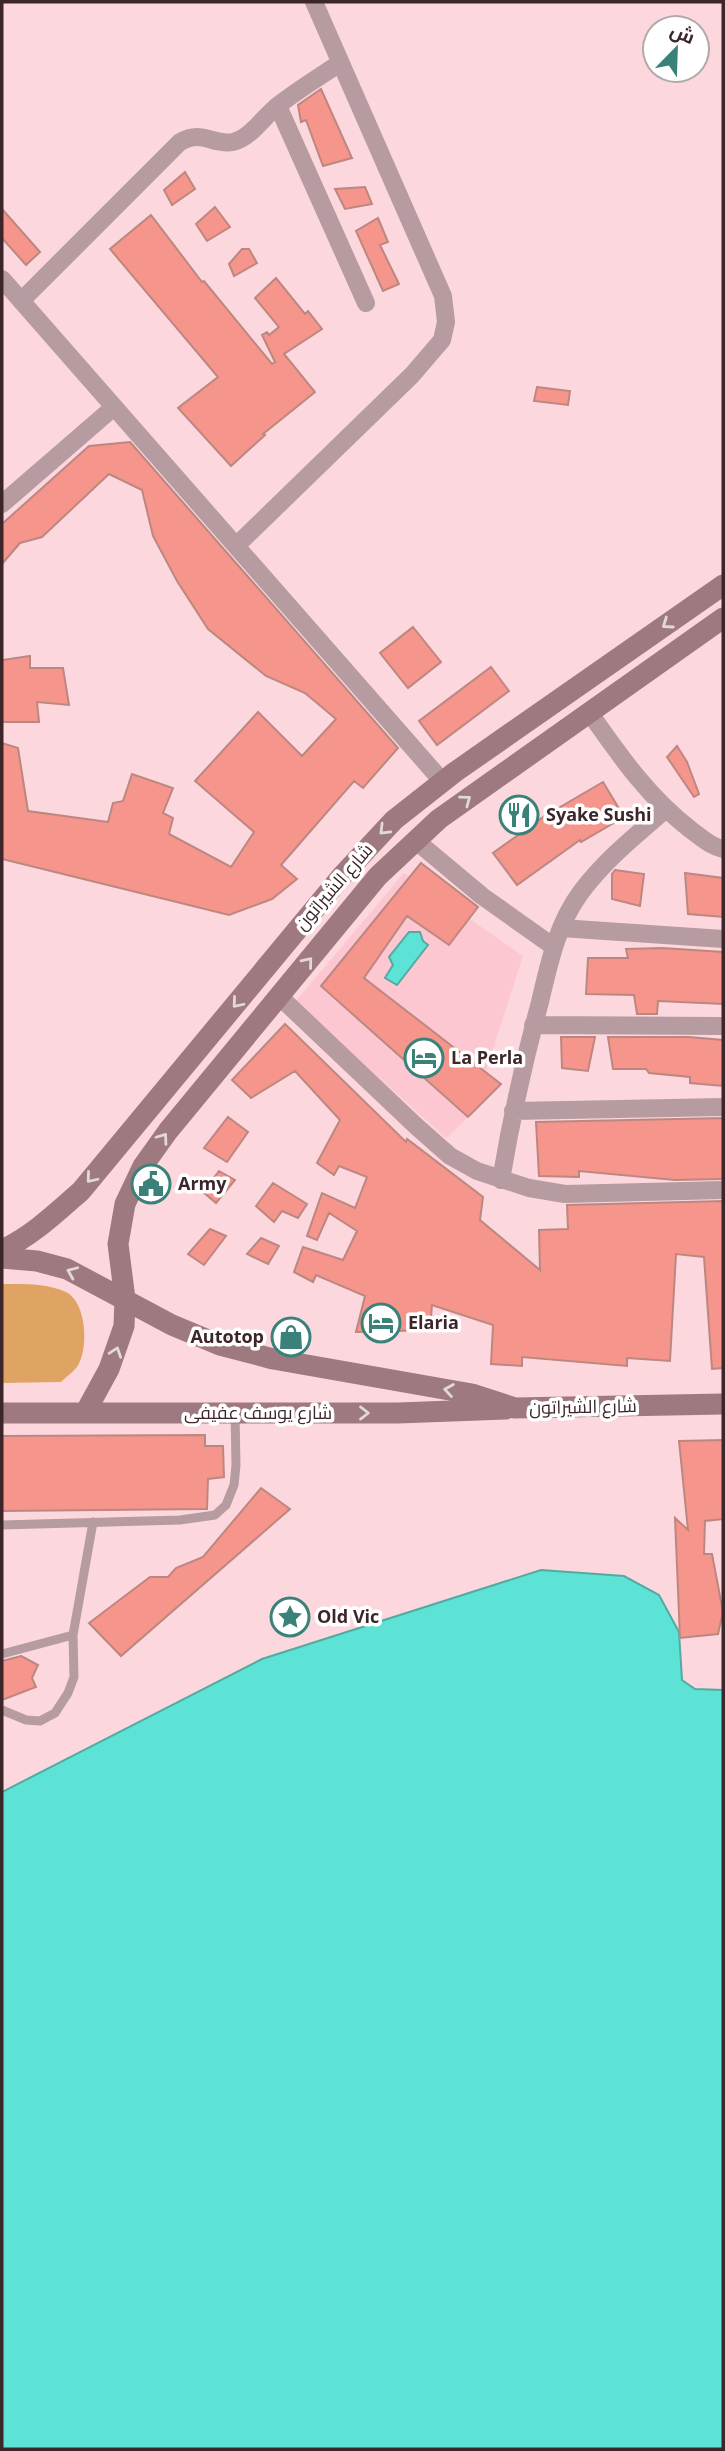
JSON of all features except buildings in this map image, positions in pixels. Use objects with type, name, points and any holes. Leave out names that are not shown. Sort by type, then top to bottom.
[{"type":"street","points":[[237,545],[412,375],[442,340],[446,321],[443,296],[314,2]]},
{"type":"street","points":[[21,301],[180,142],[190,136],[232,142],[245,136],[278,106],[340,62]]},
{"type":"street","points":[[278,106],[366,303]]},
{"type":"street","points":[[2,279],[442,781]]},
{"type":"street","points":[[2,504],[114,407]]},
{"type":"street","name":"شارع الشيراتون","points":[[2,1250],[30,1234],[80,1191],[358,857],[394,820],[442,781],[723,585]]},
{"type":"street","name":"شارع الشيراتون","points":[[85,1413],[109,1370],[124,1326],[125,1299],[118,1244],[125,1204],[143,1166],[168,1130],[378,876],[415,840],[473,794],[723,618]]},
{"type":"street","points":[[589,712],[630,770],[665,810],[713,847],[723,849]]},
{"type":"street","points":[[501,1180],[513,1111],[533,1026],[561,928],[579,894],[611,855],[665,810]]},
{"type":"street","points":[[415,840],[482,896],[554,947]]},
{"type":"street","points":[[561,928],[723,939]]},
{"type":"street","points":[[280,997],[450,1156],[477,1171],[528,1188],[565,1194],[723,1190]]},
{"type":"street","points":[[533,1026],[723,1026]]},
{"type":"street","points":[[513,1111],[723,1107]]},
{"type":"street","name":"شارع الشيراتون","points":[[2,1258],[37,1261],[67,1269],[172,1325],[220,1345],[273,1359],[472,1394],[515,1408],[723,1404]]},
{"type":"street","name":"شارع يوسف عفيفى","points":[[2,1413],[398,1413],[515,1408]]},
{"type":"lane","points":[[2,1525],[180,1520],[215,1515],[226,1505],[234,1485],[235,1413]]},
{"type":"lane","points":[[2,1710],[26,1720],[40,1721],[55,1713],[68,1693],[74,1677],[73,1635],[93,1522]]},
{"type":"lane","points":[[2,1654],[73,1635]]},
{"type":"shaded area","name":"La Perla","points":[[404,873],[523,956],[472,1114],[446,1138],[295,1002]]},
{"type":"shaded area","points":[[2,1284],[51,1287],[73,1297],[82,1316],[83,1350],[77,1367],[61,1382],[2,1383]]},
{"type":"water","points":[[409,932],[420,932],[423,941],[428,945],[397,985],[385,978],[393,965],[389,957]]},
{"type":"water","points":[[541,1570],[624,1576],[659,1595],[679,1632],[682,1680],[695,1689],[723,1690],[723,2449],[2,2449],[2,1792],[262,1659]]},
{"type":"place","name":"Syake Sushi","points":[[519,815]]},
{"type":"place","name":"La Perla","points":[[424,1058]]},
{"type":"place","name":"Army","points":[[151,1184]]},
{"type":"place","name":"Elaria","points":[[381,1323]]},
{"type":"place","name":"Autotop","points":[[291,1337]]},
{"type":"place","name":"Old Vic","points":[[290,1617]]}]
